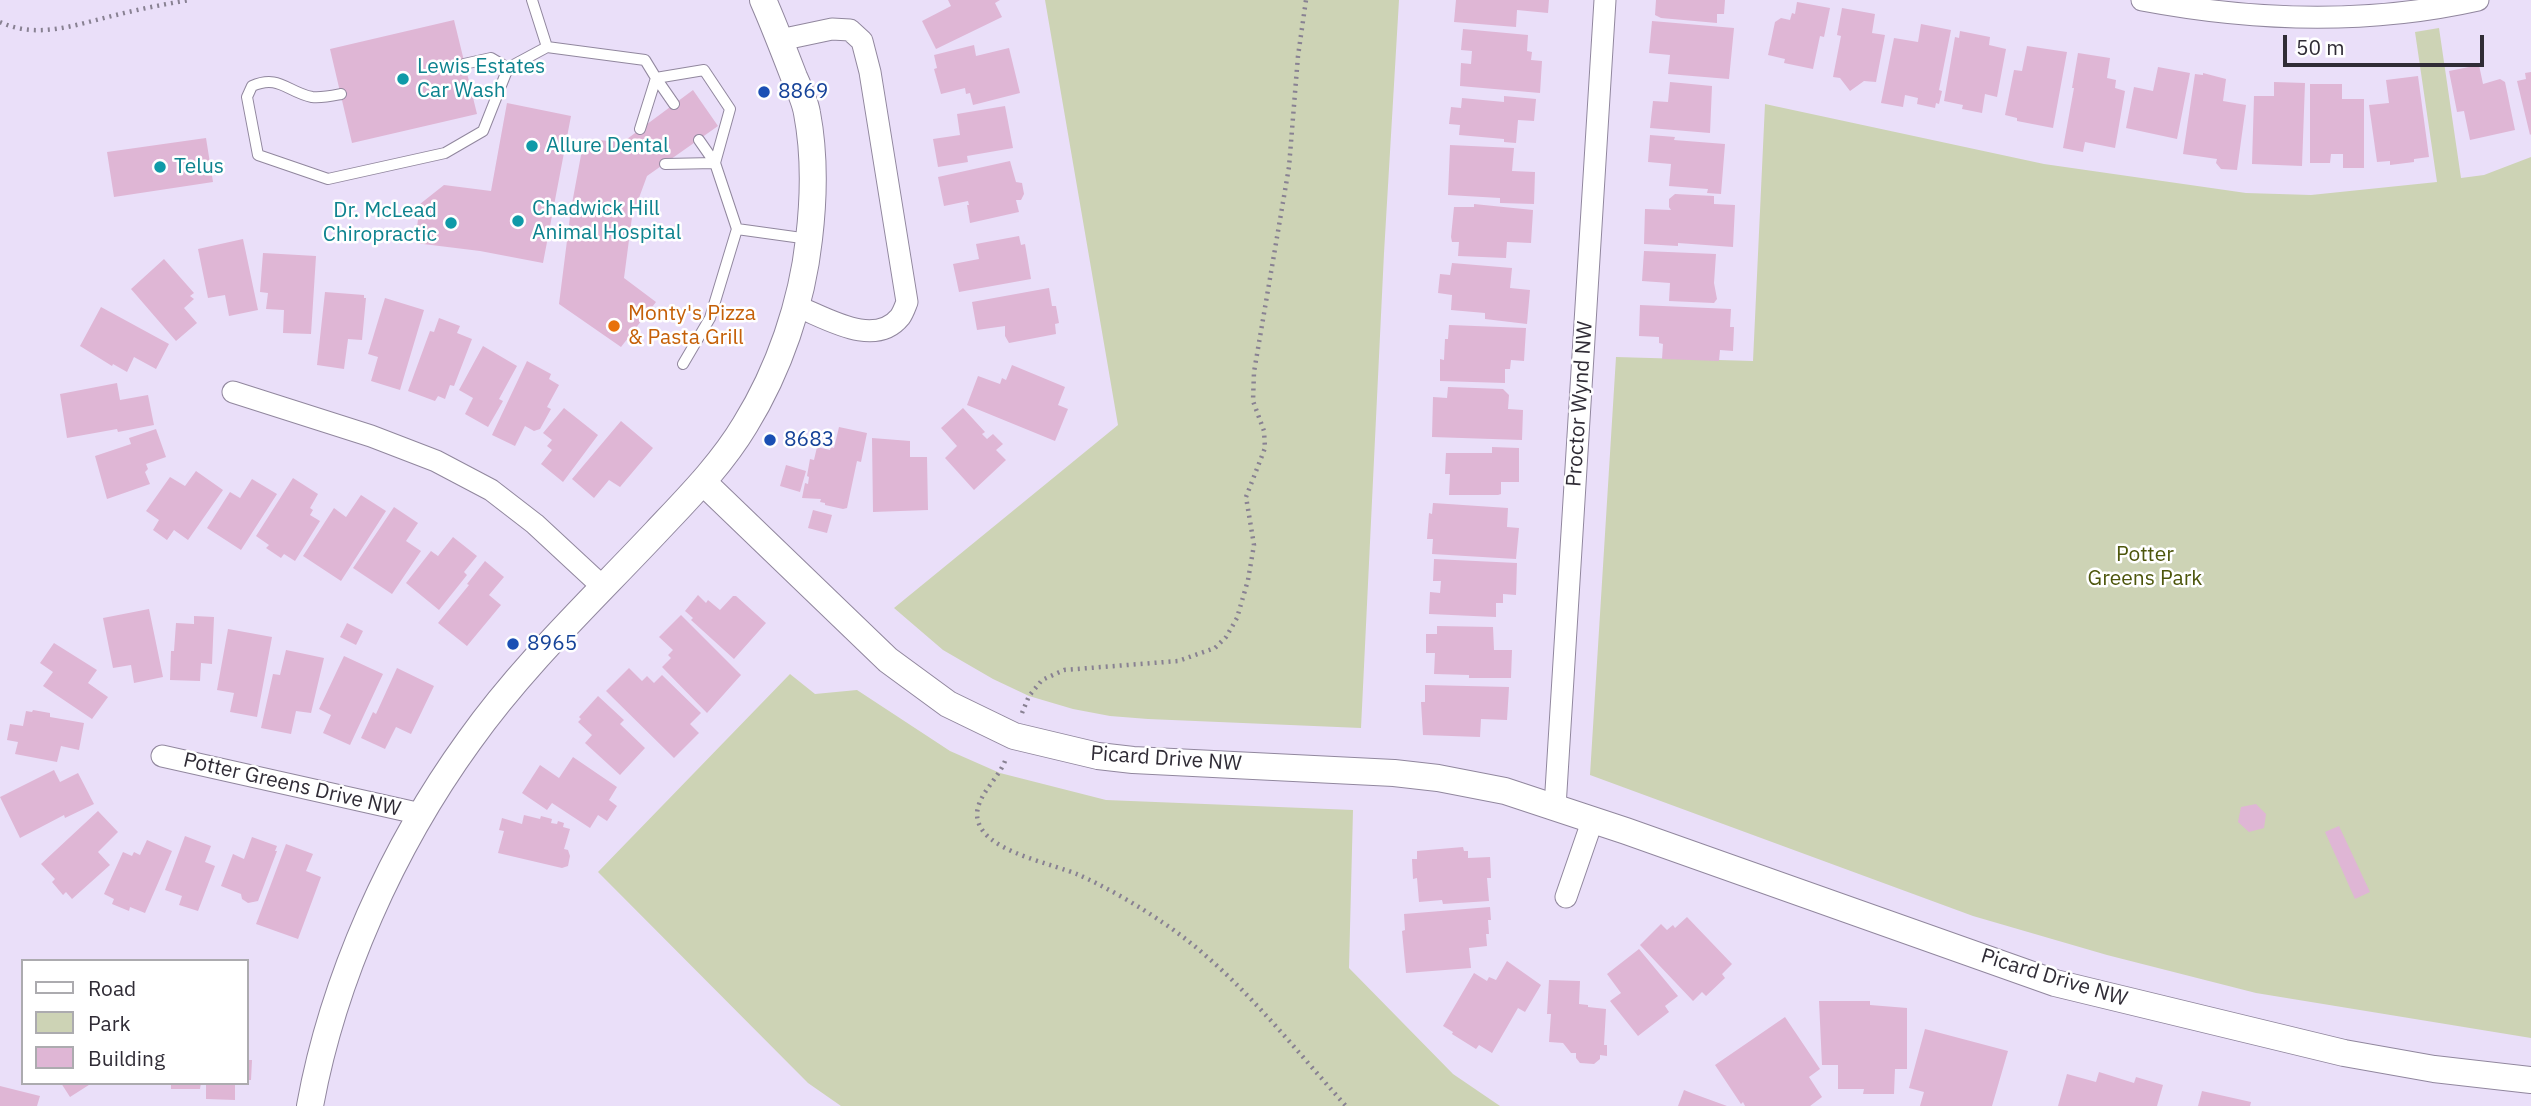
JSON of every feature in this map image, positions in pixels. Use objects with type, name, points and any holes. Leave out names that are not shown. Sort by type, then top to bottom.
[{"type":"street","name":"Potter Greens Drive NW","points":[[310,1106],[327,1034],[354,956],[387,878],[421,814],[469,740],[524,672],[703,482],[745,426],[771,376],[796,306],[806,266],[813,162],[807,110],[763,0]]},
{"type":"street","name":"Proctor Wynd NW","points":[[1555,807],[1605,0]]},
{"type":"street","points":[[2141,0],[2219,12],[2318,18],[2410,12],[2478,0]]},
{"type":"street","points":[[780,40],[832,29],[850,30],[862,41],[870,72],[907,302],[900,317],[887,327],[872,332],[857,330],[796,306]]},
{"type":"street","points":[[233,392],[370,436],[436,461],[491,490],[535,524],[604,588]]},
{"type":"street","name":"Picard Drive NW","points":[[703,482],[888,660],[948,704],[1014,736],[1098,756],[1133,760],[1341,770],[1438,778],[1505,791],[1593,819],[2055,983],[2344,1053],[2434,1069],[2531,1080]]},
{"type":"street","name":"Potter Greens Drive NW","points":[[162,756],[421,814]]},
{"type":"street","points":[[1566,897],[1593,819]]},
{"type":"lane","points":[[532,0],[547,47]]},
{"type":"lane","points":[[341,94],[312,97],[275,81],[262,81],[252,86],[247,97],[258,155],[328,179],[445,153],[483,131],[508,68],[547,47],[645,60],[674,104]]},
{"type":"lane","points":[[464,64],[491,58],[508,68]]},
{"type":"lane","points":[[656,78],[704,71],[730,109],[715,163]]},
{"type":"lane","points":[[640,129],[656,78]]},
{"type":"lane","points":[[682,364],[710,318],[737,229],[715,163],[699,140]]},
{"type":"lane","points":[[665,164],[715,163]]},
{"type":"lane","points":[[737,229],[809,239]]},
{"type":"path","points":[[0,22],[31,31],[52,30],[190,0]]},
{"type":"path","points":[[1029,696],[1042,680],[1064,670],[1178,661],[1215,648],[1226,637],[1237,618],[1254,545],[1246,497],[1265,448],[1264,431],[1253,401],[1254,372],[1289,167],[1298,56],[1306,0]]},
{"type":"path","points":[[1000,774],[978,802],[976,813],[982,830],[992,840],[1081,876],[1162,921],[1198,948],[1237,985],[1346,1106]]},
{"type":"green space","points":[[1045,0],[1399,0],[1361,728],[1148,719],[1073,709],[1029,696],[993,679],[943,650],[894,608],[1118,425]]},
{"type":"green space","name":"Potter Greens Park","points":[[2439,28],[2461,178],[2484,175],[2531,157],[2531,1038],[2256,993],[2107,955],[1973,916],[1590,775],[1616,357],[1753,361],[1765,104],[2044,164],[2246,193],[2311,195],[2437,182],[2415,32]]},
{"type":"green space","points":[[790,674],[815,694],[857,690],[950,751],[1000,773],[1106,800],[1353,810],[1349,968],[1453,1074],[1500,1106],[841,1106],[808,1083],[598,872]]},
{"type":"building","points":[[948,0],[1000,0],[995,3],[1002,17],[936,49],[922,21],[951,6]]},
{"type":"building","points":[[1456,0],[1549,0],[1548,13],[1517,10],[1516,27],[1454,22]]},
{"type":"building","points":[[1656,0],[1725,0],[1724,14],[1717,14],[1717,23],[1661,18],[1655,15]]},
{"type":"building","points":[[1797,2],[1830,8],[1824,37],[1820,36],[1813,69],[1784,63],[1785,59],[1768,55],[1775,22],[1781,18],[1790,20],[1792,13],[1795,14]]},
{"type":"building","points":[[1842,8],[1875,14],[1872,33],[1885,35],[1876,82],[1864,81],[1850,91],[1840,78],[1833,77],[1841,36],[1837,35]]},
{"type":"building","name":"Lewis Estates Car Wash","points":[[454,20],[477,114],[352,143],[330,49]]},
{"type":"building","points":[[1652,21],[1734,28],[1729,79],[1668,74],[1670,55],[1649,53]]},
{"type":"building","points":[[1921,24],[1951,30],[1939,90],[1942,91],[1939,104],[1936,103],[1935,108],[1917,104],[1918,98],[1905,95],[1903,107],[1881,103],[1894,38],[1918,42]]},
{"type":"building","points":[[1463,29],[1528,35],[1527,51],[1532,52],[1531,60],[1542,61],[1540,93],[1460,86],[1461,63],[1471,64],[1472,51],[1461,50]]},
{"type":"building","points":[[1960,31],[1990,37],[1989,45],[2006,49],[1997,97],[1985,94],[1982,113],[1962,109],[1963,105],[1944,101],[1955,37],[1959,38]]},
{"type":"building","points":[[974,45],[976,56],[1009,48],[1020,93],[973,105],[970,93],[966,94],[965,88],[941,94],[934,69],[937,68],[934,55]]},
{"type":"building","points":[[2027,46],[2067,52],[2053,128],[2017,121],[2017,118],[2005,115],[2014,70],[2022,71]]},
{"type":"building","points":[[2078,53],[2110,58],[2107,78],[2116,80],[2115,88],[2125,91],[2115,148],[2085,142],[2083,152],[2063,148]]},
{"type":"building","points":[[2479,65],[2483,84],[2500,79],[2505,82],[2515,130],[2470,140],[2464,111],[2457,112],[2449,71]]},
{"type":"building","points":[[2158,67],[2190,73],[2177,139],[2126,128],[2134,87],[2153,91]]},
{"type":"building","points":[[2531,72],[2530,135],[2517,81],[2526,79],[2525,73]]},
{"type":"building","points":[[2203,73],[2226,79],[2223,101],[2246,105],[2237,170],[2221,169],[2216,163],[2217,159],[2183,154],[2195,74]]},
{"type":"building","points":[[2418,76],[2429,157],[2390,165],[2390,161],[2377,162],[2369,105],[2389,103],[2386,80]]},
{"type":"building","points":[[1670,82],[1712,86],[1710,133],[1650,128],[1653,101],[1668,102]]},
{"type":"building","points":[[2274,82],[2305,83],[2302,166],[2252,164],[2254,96],[2274,96]]},
{"type":"building","points":[[2310,84],[2342,84],[2342,99],[2364,99],[2364,168],[2343,168],[2343,154],[2331,154],[2330,163],[2310,163]]},
{"type":"building","points":[[693,90],[718,126],[647,176],[632,217],[624,278],[656,302],[621,347],[559,304],[571,209],[584,139],[623,142]]},
{"type":"building","points":[[1504,96],[1536,99],[1534,121],[1518,120],[1516,143],[1504,142],[1504,139],[1459,135],[1460,125],[1449,124],[1451,107],[1461,108],[1462,98],[1504,102]]},
{"type":"building","points":[[507,103],[571,116],[543,263],[480,251],[415,243],[420,204],[444,185],[491,191]]},
{"type":"building","points":[[1005,106],[1013,148],[967,156],[968,162],[938,167],[933,139],[960,135],[957,114]]},
{"type":"building","points":[[1650,135],[1675,137],[1674,140],[1725,144],[1721,194],[1707,193],[1708,189],[1669,186],[1671,164],[1648,162]]},
{"type":"building","name":"Telus","points":[[206,138],[213,182],[114,197],[107,152]]},
{"type":"building","points":[[1450,145],[1514,148],[1512,171],[1535,172],[1534,204],[1500,203],[1500,198],[1448,195]]},
{"type":"building","points":[[1010,161],[1016,182],[1022,183],[1024,194],[1021,200],[1016,200],[1019,212],[970,223],[968,201],[944,206],[938,177]]},
{"type":"building","points":[[1675,194],[1714,196],[1714,204],[1735,205],[1733,247],[1678,243],[1678,246],[1644,244],[1645,209],[1671,210],[1669,199]]},
{"type":"building","points":[[1474,204],[1533,210],[1531,243],[1507,242],[1506,258],[1458,256],[1459,242],[1452,242],[1451,237],[1454,207],[1474,207]]},
{"type":"building","points":[[1019,236],[1021,245],[1025,244],[1031,279],[959,292],[953,264],[979,259],[976,244]]},
{"type":"building","points":[[243,239],[258,310],[229,316],[225,295],[208,298],[198,249]]},
{"type":"building","points":[[1644,251],[1716,254],[1714,283],[1717,299],[1714,303],[1669,301],[1670,283],[1642,281]]},
{"type":"building","points":[[263,253],[316,256],[311,334],[283,333],[284,310],[266,309],[268,293],[260,292]]},
{"type":"building","points":[[164,259],[194,293],[190,296],[194,299],[184,308],[197,323],[176,341],[131,289]]},
{"type":"building","points":[[1452,263],[1512,268],[1510,288],[1530,290],[1527,324],[1485,319],[1485,313],[1451,310],[1452,295],[1438,293],[1440,274],[1450,275]]},
{"type":"building","points":[[1049,288],[1059,323],[1055,324],[1056,334],[1009,343],[1005,336],[1005,326],[977,330],[972,302]]},
{"type":"building","points":[[325,292],[364,295],[366,298],[362,340],[348,339],[344,369],[317,365]]},
{"type":"building","points":[[385,298],[424,310],[400,390],[371,381],[378,357],[368,354]]},
{"type":"building","points":[[1640,305],[1731,309],[1730,327],[1734,327],[1733,351],[1720,350],[1719,361],[1662,359],[1663,344],[1659,343],[1659,337],[1639,336]]},
{"type":"building","points":[[101,307],[169,344],[156,369],[134,357],[127,372],[80,346]]},
{"type":"building","points":[[439,318],[460,326],[457,333],[472,339],[454,386],[450,385],[445,399],[438,396],[435,401],[408,391],[430,331],[434,332]]},
{"type":"building","points":[[1449,325],[1526,328],[1524,361],[1511,360],[1510,369],[1505,369],[1505,383],[1440,381],[1440,359],[1444,360]]},
{"type":"building","points":[[483,346],[517,366],[499,399],[503,401],[488,427],[465,414],[473,398],[459,390]]},
{"type":"building","points":[[527,361],[551,374],[549,379],[559,385],[547,407],[551,409],[540,429],[534,431],[525,426],[515,446],[492,435]]},
{"type":"building","points":[[1012,365],[1065,387],[1058,405],[1068,409],[1055,441],[967,405],[978,376],[1000,384],[1002,378],[1006,380]]},
{"type":"building","points":[[117,383],[120,400],[148,395],[154,425],[67,438],[60,394]]},
{"type":"building","points":[[1448,387],[1503,389],[1509,395],[1508,409],[1523,410],[1522,440],[1432,437],[1433,397],[1447,398]]},
{"type":"building","points":[[564,408],[598,435],[563,482],[541,464],[552,450],[547,446],[552,440],[543,433]]},
{"type":"building","points":[[963,408],[985,432],[982,434],[987,439],[993,434],[1003,444],[996,450],[1006,460],[974,490],[945,458],[957,446],[941,428]]},
{"type":"building","points":[[621,421],[653,448],[620,487],[609,480],[594,498],[572,479]]},
{"type":"building","points":[[839,427],[867,433],[861,462],[857,461],[847,508],[843,509],[825,505],[820,502],[821,499],[802,498],[805,483],[808,484],[810,459],[814,460],[817,447],[830,450],[831,447],[834,448]]},
{"type":"building","points":[[156,429],[166,457],[146,464],[148,469],[145,472],[150,484],[107,499],[95,456],[131,444],[129,438]]},
{"type":"building","points":[[872,438],[910,441],[910,457],[927,457],[928,510],[873,512]]},
{"type":"building","points":[[1492,447],[1519,448],[1519,482],[1501,482],[1501,494],[1498,495],[1449,495],[1450,474],[1445,474],[1446,453],[1492,453]]},
{"type":"building","points":[[786,465],[806,471],[800,492],[780,486]]},
{"type":"building","points":[[196,471],[223,490],[188,540],[174,530],[167,540],[153,530],[159,520],[146,511],[170,477],[185,486]]},
{"type":"building","points":[[293,478],[318,494],[310,508],[313,510],[310,515],[320,521],[295,561],[284,554],[281,558],[266,548],[269,545],[256,536]]},
{"type":"building","points":[[252,479],[277,494],[241,550],[207,528],[230,492],[240,498]]},
{"type":"building","points":[[361,495],[386,511],[341,581],[303,556],[334,508],[346,517]]},
{"type":"building","points":[[1433,503],[1508,508],[1507,527],[1519,528],[1516,559],[1432,554],[1433,539],[1427,539],[1429,513],[1432,514]]},
{"type":"building","points":[[394,507],[418,523],[406,541],[421,551],[392,594],[353,568]]},
{"type":"building","points":[[813,510],[832,515],[827,533],[808,528]]},
{"type":"building","points":[[453,537],[477,556],[464,572],[467,575],[439,610],[406,583],[431,551],[438,556]]},
{"type":"building","points":[[1434,559],[1517,563],[1516,595],[1503,594],[1503,603],[1496,603],[1496,617],[1429,614],[1430,592],[1440,593],[1441,581],[1433,581]]},
{"type":"building","points":[[485,561],[504,577],[489,595],[501,605],[467,646],[438,623]]},
{"type":"building","points":[[698,595],[706,603],[708,600],[720,610],[736,596],[766,623],[734,659],[691,620],[693,618],[685,611]]},
{"type":"building","points":[[149,609],[163,677],[134,683],[131,665],[113,668],[103,618]]},
{"type":"building","points":[[681,615],[741,675],[707,713],[662,667],[671,658],[668,655],[673,650],[659,637]]},
{"type":"building","points":[[194,616],[214,617],[212,664],[201,663],[200,681],[170,680],[176,623],[194,624]]},
{"type":"building","points":[[347,623],[363,631],[356,645],[340,637]]},
{"type":"building","points":[[1437,626],[1493,627],[1494,650],[1512,650],[1511,678],[1469,678],[1469,675],[1434,674],[1435,653],[1426,653],[1426,634],[1437,634]]},
{"type":"building","points":[[228,629],[272,637],[257,717],[230,712],[234,693],[217,690]]},
{"type":"building","points":[[54,643],[97,670],[88,683],[108,697],[92,719],[43,686],[53,672],[40,663]]},
{"type":"building","points":[[286,650],[324,658],[311,713],[296,711],[291,734],[261,728],[273,674],[280,675]]},
{"type":"building","points":[[344,656],[383,674],[350,745],[323,733],[331,715],[319,709]]},
{"type":"building","points":[[397,668],[434,686],[411,734],[396,727],[385,749],[361,738],[373,712],[376,714]]},
{"type":"building","points":[[629,668],[642,681],[647,676],[654,683],[662,675],[701,713],[690,724],[699,733],[674,758],[606,691]]},
{"type":"building","points":[[1425,685],[1509,687],[1507,720],[1481,719],[1480,737],[1423,735],[1421,702],[1425,702]]},
{"type":"building","points":[[598,696],[624,720],[620,724],[645,748],[620,775],[585,743],[592,735],[578,722],[581,719],[579,717]]},
{"type":"building","points":[[26,711],[50,713],[50,717],[84,723],[79,750],[61,746],[57,762],[15,754],[18,742],[7,740],[10,724],[23,726]]},
{"type":"building","points":[[573,757],[617,787],[609,800],[617,806],[607,821],[598,815],[590,828],[552,803],[547,810],[522,793],[540,765],[559,778]]},
{"type":"building","points":[[54,770],[60,782],[78,773],[94,804],[65,818],[64,815],[20,838],[0,797]]},
{"type":"building","points":[[2256,804],[2266,814],[2264,828],[2249,832],[2238,822],[2241,807]]},
{"type":"building","points":[[98,811],[118,832],[98,852],[110,865],[72,899],[66,892],[63,895],[52,882],[55,879],[41,864]]},
{"type":"building","points":[[524,815],[552,819],[551,823],[557,824],[558,821],[564,823],[563,827],[570,829],[564,849],[568,850],[570,856],[568,866],[562,868],[498,853],[504,831],[499,830],[502,818],[522,824]]},
{"type":"building","points":[[2339,826],[2370,892],[2355,899],[2325,832]]},
{"type":"building","points":[[185,836],[211,846],[205,862],[215,866],[198,911],[179,905],[182,896],[165,890]]},
{"type":"building","points":[[252,837],[277,846],[277,851],[258,901],[248,903],[242,899],[241,894],[221,886],[233,854],[244,859]]},
{"type":"building","points":[[147,840],[172,851],[145,913],[130,907],[129,911],[112,904],[114,899],[104,894],[123,852],[132,856],[134,852],[140,855]]},
{"type":"building","points":[[286,844],[313,854],[306,871],[321,877],[298,939],[256,924]]},
{"type":"building","points":[[1463,847],[1464,851],[1468,851],[1468,858],[1490,857],[1491,878],[1487,878],[1489,901],[1443,904],[1442,900],[1419,902],[1417,878],[1413,879],[1412,859],[1417,859],[1417,851]]},
{"type":"building","points":[[1490,907],[1487,946],[1469,948],[1471,968],[1406,973],[1402,931],[1405,930],[1404,914]]},
{"type":"building","points":[[1687,917],[1732,964],[1722,974],[1725,978],[1706,996],[1702,992],[1693,1001],[1640,945],[1661,924],[1667,930],[1673,925],[1675,928]]},
{"type":"building","points":[[1639,949],[1678,996],[1665,1006],[1669,1012],[1638,1036],[1610,1001],[1621,993],[1607,974]]},
{"type":"building","points":[[1507,961],[1541,985],[1525,1012],[1518,1008],[1492,1053],[1479,1045],[1476,1049],[1443,1026],[1474,973],[1487,981],[1489,977],[1496,980]]},
{"type":"building","points":[[1549,980],[1580,981],[1579,1004],[1606,1009],[1604,1045],[1607,1045],[1607,1056],[1600,1055],[1600,1059],[1594,1064],[1580,1063],[1576,1053],[1571,1053],[1563,1043],[1549,1042]]},
{"type":"building","points":[[1819,1001],[1870,1001],[1870,1005],[1907,1008],[1907,1069],[1895,1069],[1894,1094],[1863,1094],[1864,1089],[1838,1089],[1838,1065],[1822,1065]]},
{"type":"building","points":[[1785,1017],[1820,1069],[1809,1077],[1822,1097],[1810,1106],[1745,1106],[1715,1065]]},
{"type":"building","points":[[1925,1029],[2008,1051],[1992,1106],[1920,1106],[1924,1092],[1909,1088]]},
{"type":"building","points":[[248,1060],[252,1060],[251,1080],[248,1080]]},
{"type":"building","points":[[2099,1072],[2134,1083],[2136,1077],[2163,1085],[2157,1106],[2058,1106],[2067,1074],[2096,1082]]},
{"type":"building","points":[[62,1085],[89,1085],[70,1097]]},
{"type":"building","points":[[171,1085],[201,1085],[200,1089],[171,1089]]},
{"type":"building","points":[[206,1085],[235,1085],[235,1100],[206,1099]]},
{"type":"building","points":[[0,1086],[40,1096],[37,1106],[0,1106]]},
{"type":"building","points":[[1684,1090],[1694,1094],[1727,1106],[1678,1106]]},
{"type":"building","points":[[2202,1091],[2251,1102],[2250,1106],[2198,1106]]},
{"type":"place","name":"Lewis Estates Car Wash","points":[[403,79]]},
{"type":"place","name":"8869","points":[[764,92]]},
{"type":"place","name":"Allure Dental","points":[[532,146]]},
{"type":"place","name":"Telus","points":[[160,167]]},
{"type":"place","name":"Chadwick Hill Animal Hospital","points":[[518,221]]},
{"type":"place","name":"Dr. McLead Chiropractic","points":[[451,223]]},
{"type":"place","name":"Monty's Pizza & Pasta Grill","points":[[614,326]]},
{"type":"place","name":"8683","points":[[770,440]]},
{"type":"place","name":"8965","points":[[513,644]]}]
